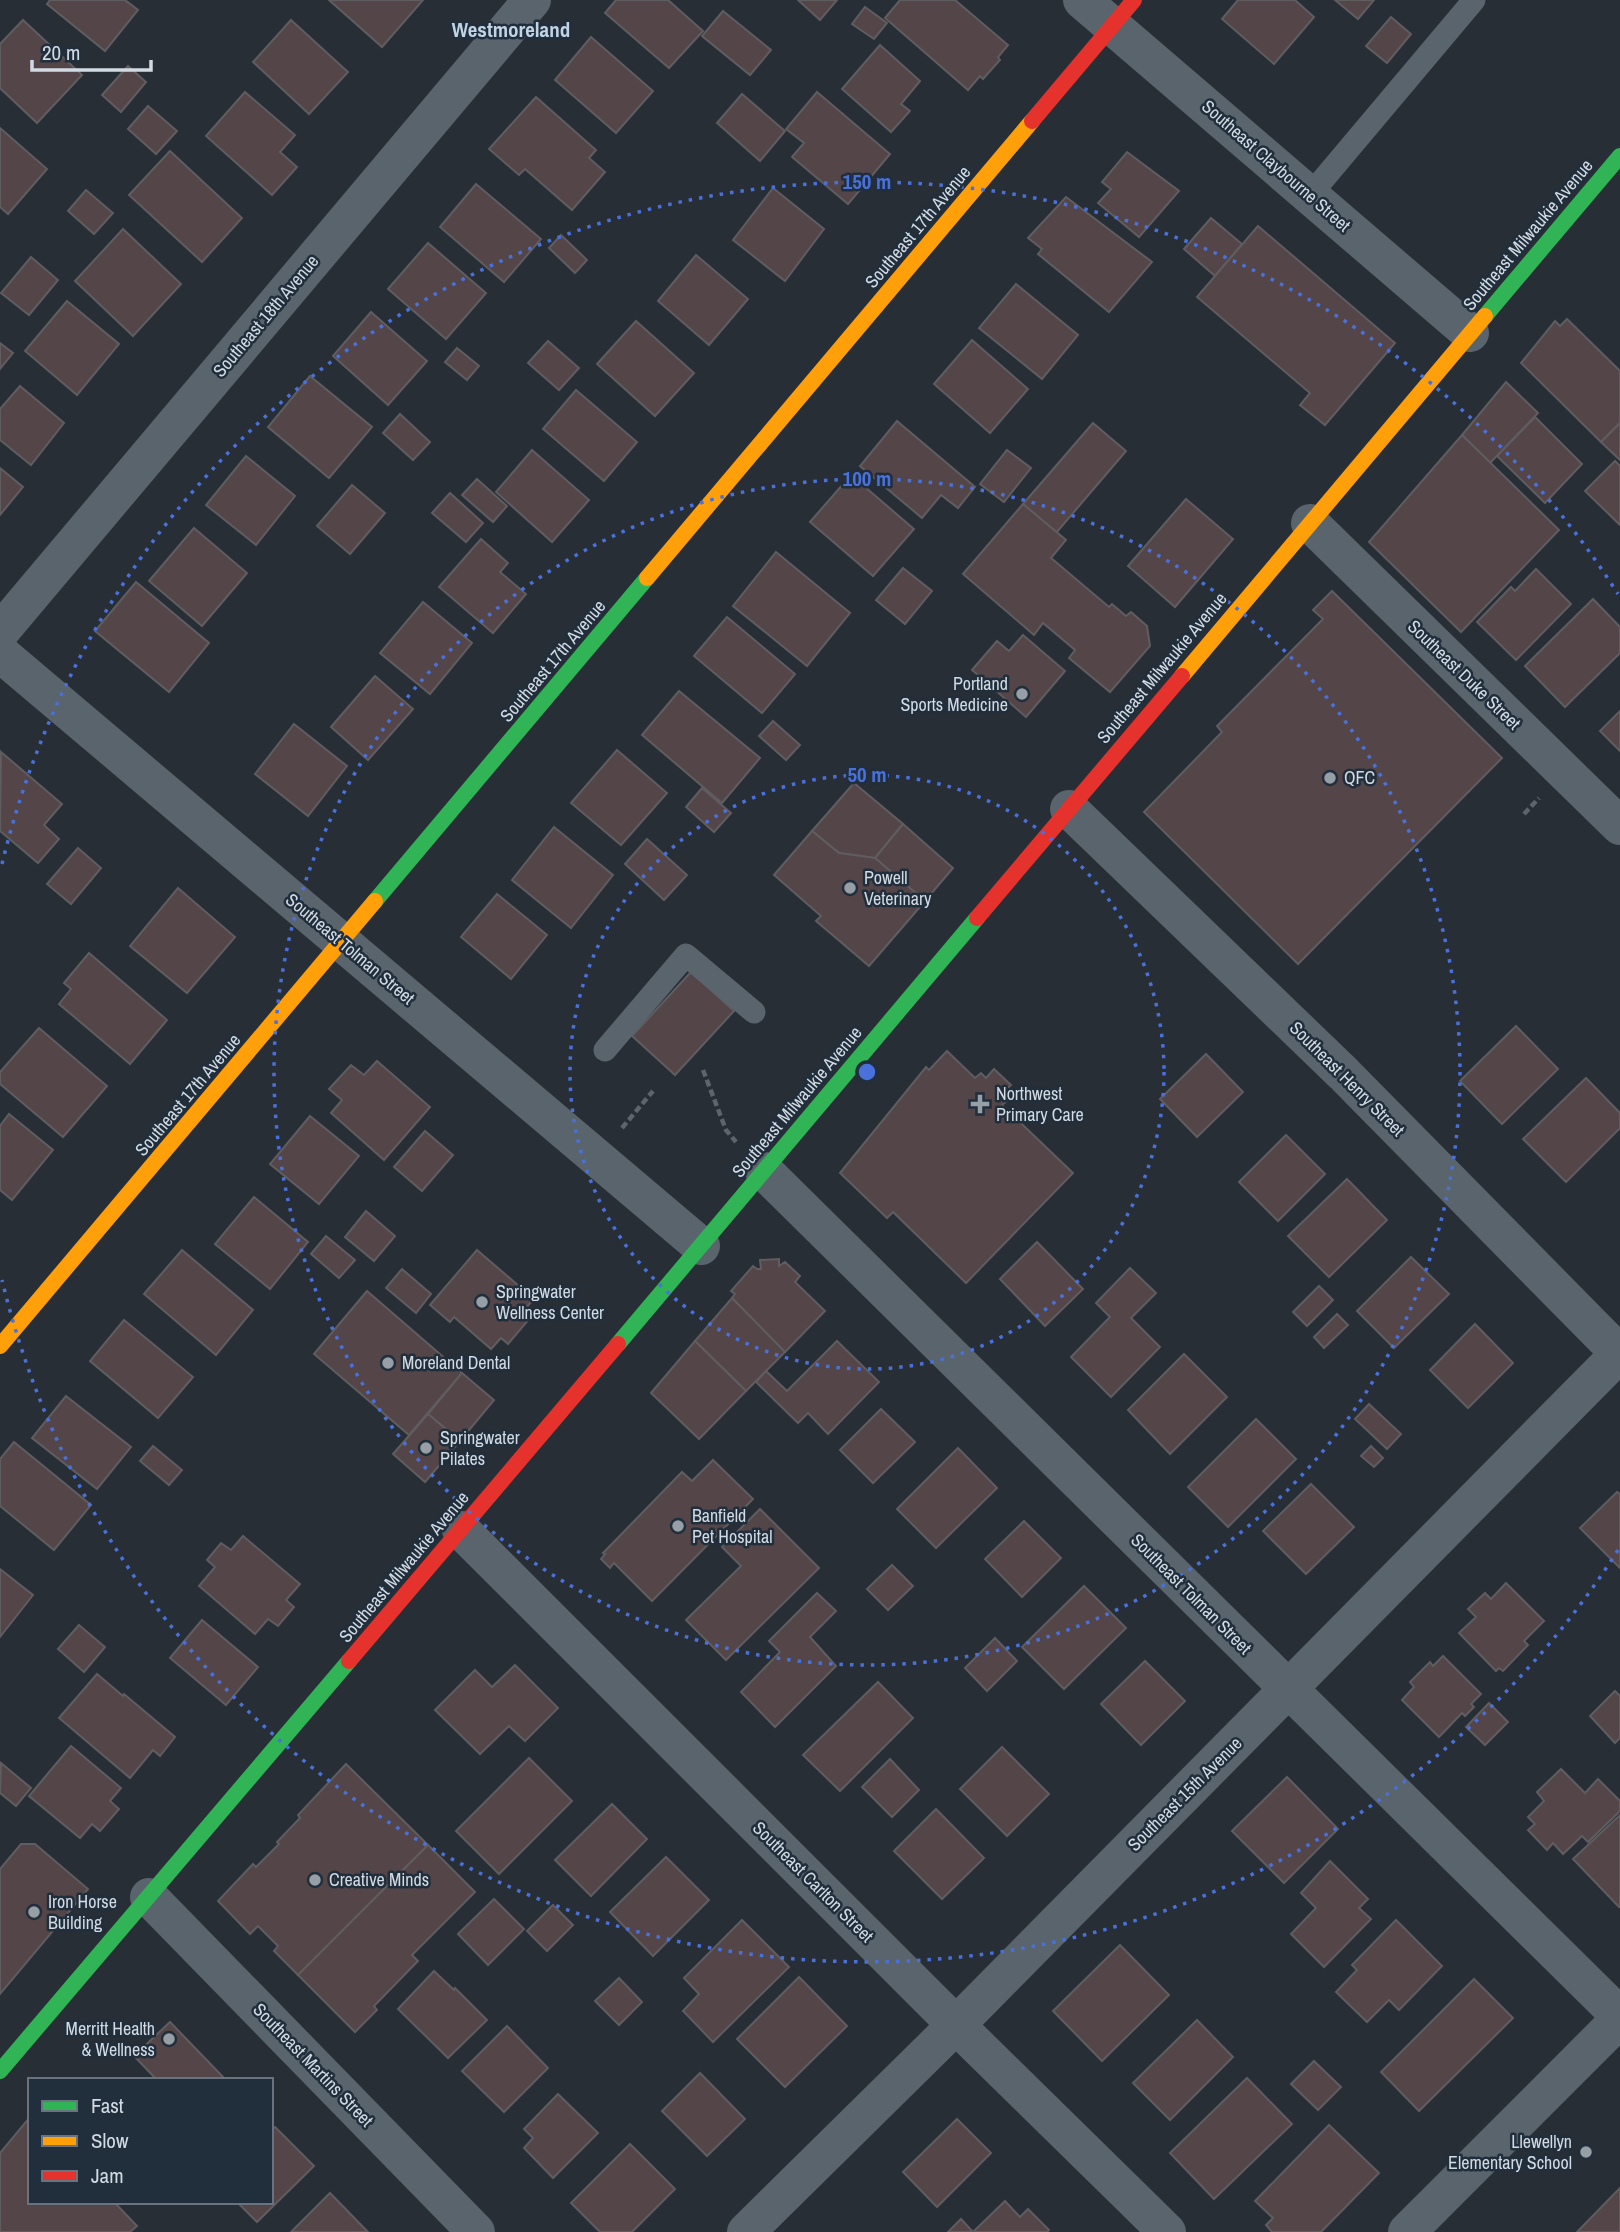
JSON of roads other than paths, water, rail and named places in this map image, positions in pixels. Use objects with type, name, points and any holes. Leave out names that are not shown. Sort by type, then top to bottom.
[{"type":"main road","name":"Southeast 17th Avenue","points":[[0,1346],[1123,13]]},
{"type":"main road","name":"Southeast Milwaukie Avenue","points":[[0,2071],[461,1530],[1620,156]]},
{"type":"street","name":"Southeast 18th Avenue","points":[[0,632],[532,0]]},
{"type":"street","name":"Southeast Claybourne Street","points":[[1082,0],[1123,13],[1310,195],[1470,333]]},
{"type":"street","name":"Southeast Duke Street","points":[[1310,523],[1620,826]]},
{"type":"street","name":"Southeast Tolman Street","points":[[0,653],[701,1245]]},
{"type":"street","name":"Southeast Henry Street","points":[[1069,809],[1344,1074],[1620,1353]]},
{"type":"street","name":"Southeast Tolman Street","points":[[764,1171],[1620,2017]]},
{"type":"street","name":"Southeast 15th Avenue","points":[[746,2232],[956,2025],[1620,1353]]},
{"type":"street","name":"Southeast Carlton Street","points":[[461,1530],[1167,2232]]},
{"type":"street","name":"Southeast Martins Street","points":[[149,1897],[476,2232]]},
{"type":"street","points":[[1407,2232],[1620,2017]]},
{"type":"lane","points":[[1310,195],[1474,0]]},
{"type":"lane","points":[[605,1050],[686,955],[754,1012]]},
{"type":"place","name":"Portland Sports Medicine","points":[[1022,694]]},
{"type":"place","name":"QFC","points":[[1330,778]]},
{"type":"place","name":"Powell Veterinary","points":[[850,888]]},
{"type":"place","name":"Northwest Primary Care","points":[[980,1104]]},
{"type":"place","name":"Springwater Wellness Center","points":[[482,1302]]},
{"type":"place","name":"Moreland Dental","points":[[388,1363]]},
{"type":"place","name":"Springwater Pilates","points":[[426,1448]]},
{"type":"place","name":"Banfield Pet Hospital","points":[[678,1526]]},
{"type":"place","name":"Creative Minds","points":[[315,1880]]},
{"type":"place","name":"Iron Horse Building","points":[[34,1912]]},
{"type":"place","name":"Merritt Health & Wellness","points":[[169,2039]]},
{"type":"place","name":"Llewellyn Elementary School","points":[[1586,2152]]},
{"type":"district","name":"Westmoreland","points":[[511,30]]}]
